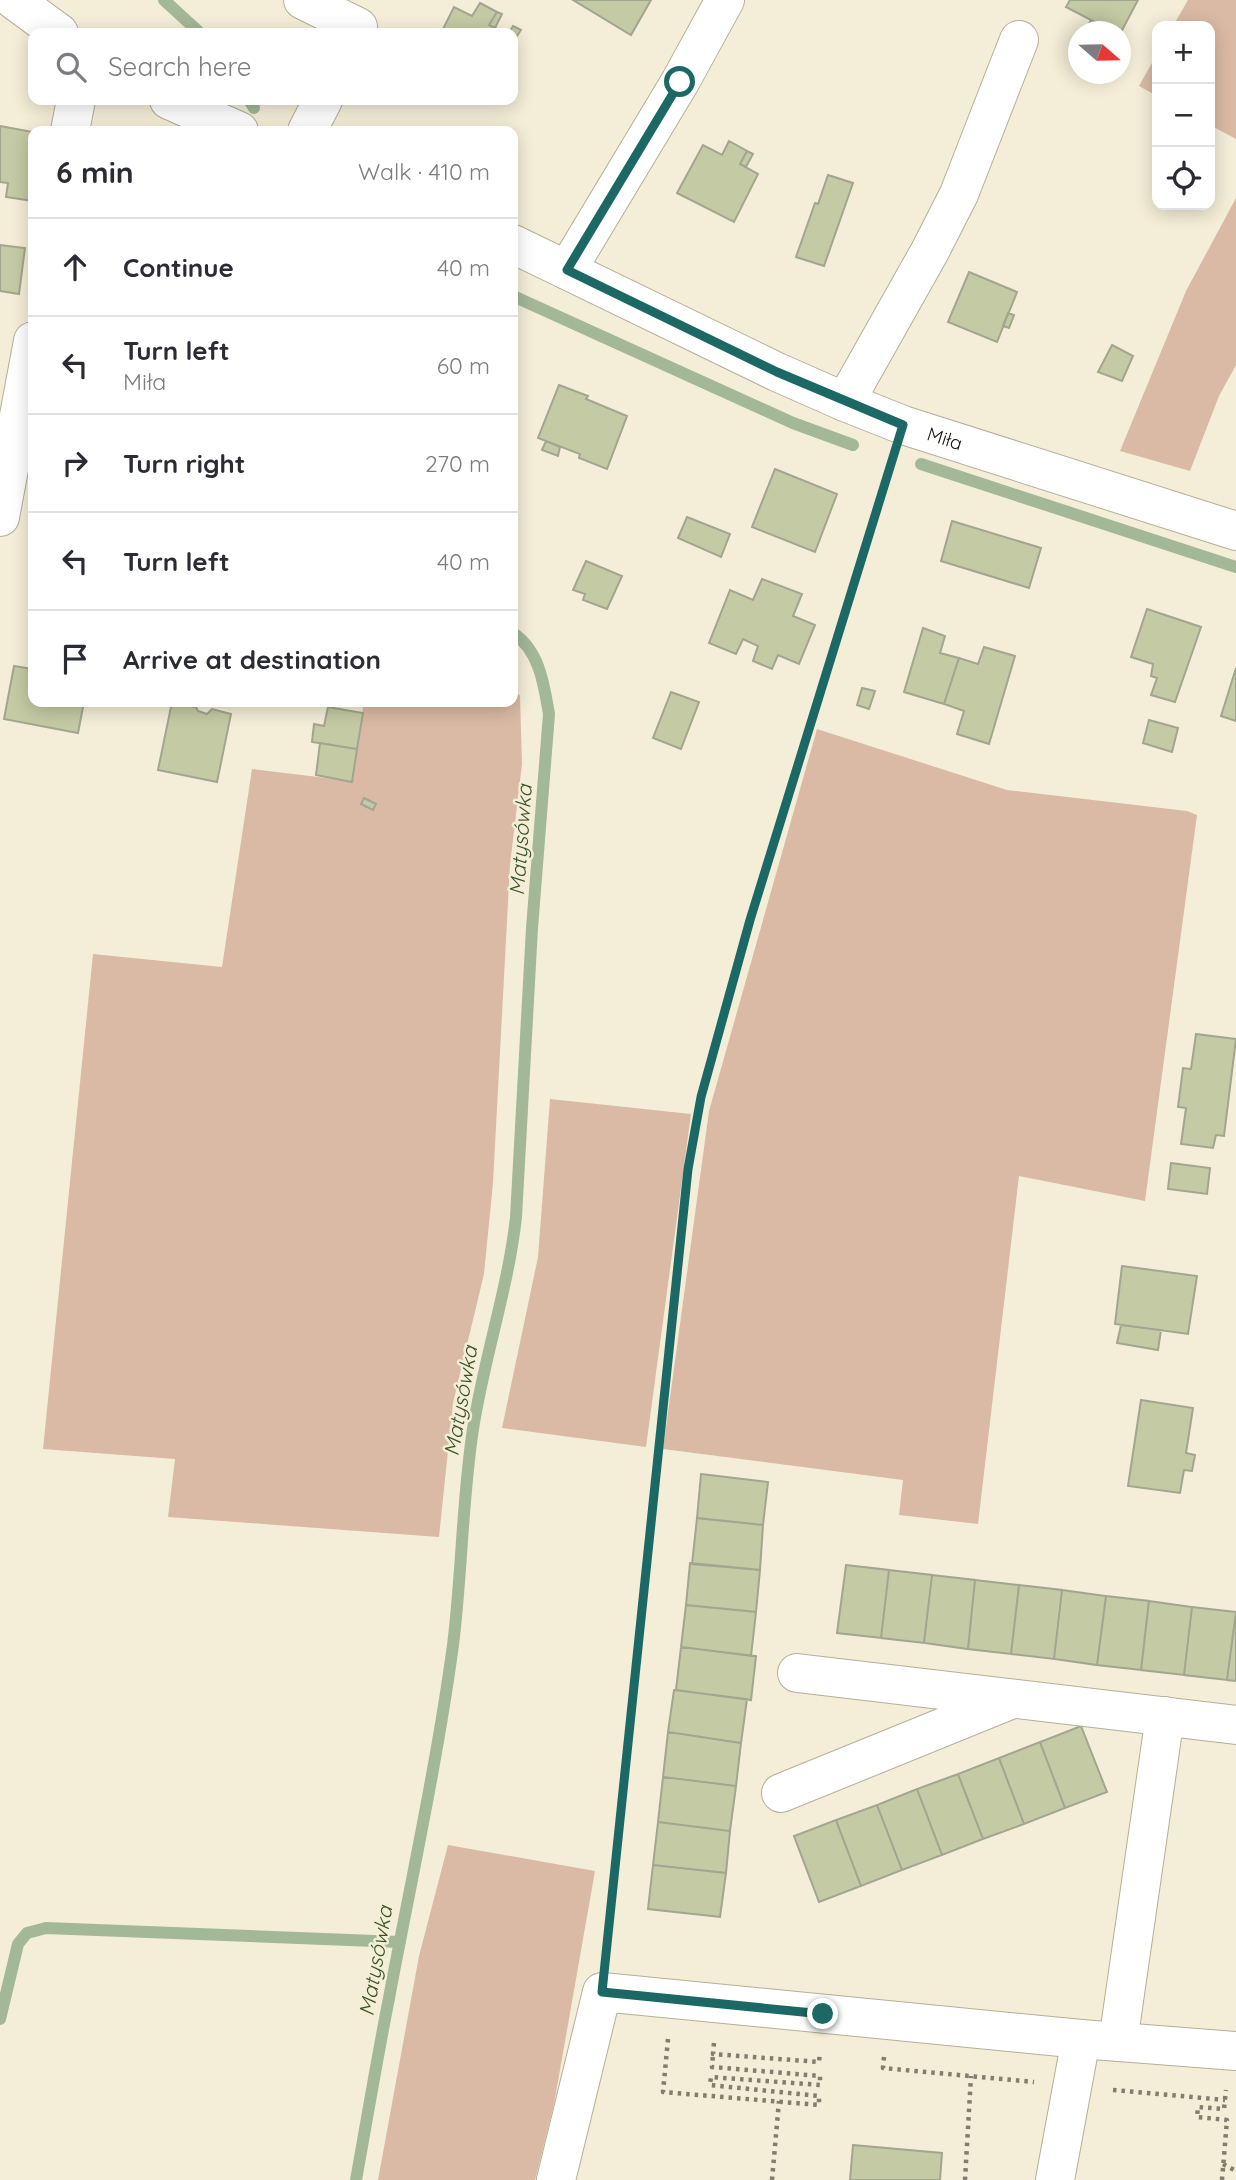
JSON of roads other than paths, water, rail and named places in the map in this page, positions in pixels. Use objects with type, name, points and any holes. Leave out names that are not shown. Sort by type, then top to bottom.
[{"type":"street","points":[[14,0],[52,28]]},
{"type":"street","points":[[303,0],[362,20]]},
{"type":"street","points":[[567,270],[680,82],[725,0]]},
{"type":"street","points":[[845,402],[959,194],[1019,40]]},
{"type":"street","points":[[71,126],[75,105]]},
{"type":"street","points":[[180,105],[228,126]]},
{"type":"street","points":[[310,126],[320,105]]},
{"type":"street","name":"Miła","points":[[518,246],[777,372],[903,425],[1236,531]]},
{"type":"street","points":[[0,517],[28,368]]},
{"type":"street","points":[[797,1673],[1236,1725]]},
{"type":"street","points":[[781,1793],[1012,1699]]},
{"type":"street","points":[[1118,2042],[1165,1716]]},
{"type":"street","points":[[556,2180],[602,1992],[1080,2039],[1236,2051]]},
{"type":"street","points":[[1055,2180],[1080,2039]]},
{"type":"waterway","name":"Matysówka","points":[[164,0],[195,28]]},
{"type":"waterway","points":[[518,298],[793,423],[853,445]]},
{"type":"waterway","points":[[921,464],[1236,567]]},
{"type":"waterway","name":"Matysówka","points":[[356,2180],[439,1733],[453,1645],[473,1429],[516,1217],[532,928],[549,714],[543,680],[535,659],[518,637]]},
{"type":"waterway","points":[[0,2019],[18,1944],[27,1933],[46,1928],[400,1942]]}]
